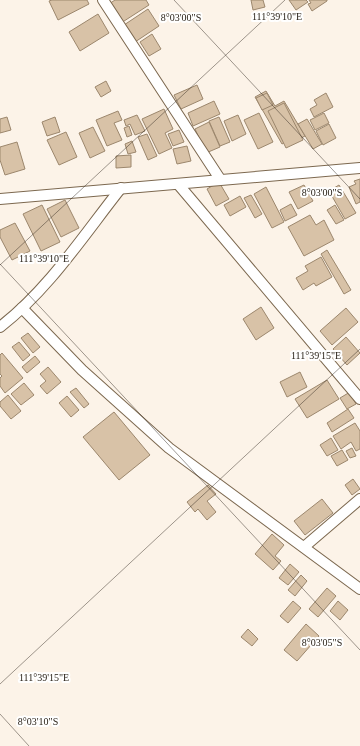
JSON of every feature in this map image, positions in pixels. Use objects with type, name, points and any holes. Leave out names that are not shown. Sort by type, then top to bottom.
[{"type":"street","points":[[103,0],[220,179]]},
{"type":"street","points":[[0,199],[360,168]]},
{"type":"street","points":[[178,184],[360,399]]},
{"type":"street","points":[[0,327],[22,308],[56,272],[121,188]]},
{"type":"street","points":[[22,308],[82,370],[169,448],[360,589]]},
{"type":"street","points":[[304,547],[360,499]]},
{"type":"building","points":[[87,0],[89,4],[58,20],[49,1]]},
{"type":"building","points":[[115,0],[146,0],[149,5],[121,23],[109,4]]},
{"type":"building","points":[[251,0],[263,0],[265,7],[253,10]]},
{"type":"building","points":[[289,0],[306,0],[308,2],[296,10]]},
{"type":"building","points":[[309,0],[327,1],[312,11],[308,4],[311,3]]},
{"type":"building","points":[[148,9],[159,26],[135,42],[124,25]]},
{"type":"building","points":[[98,14],[109,33],[80,51],[69,32]]},
{"type":"building","points":[[152,34],[161,49],[149,56],[140,42]]},
{"type":"building","points":[[106,81],[111,91],[101,97],[95,87]]},
{"type":"building","points":[[197,85],[203,99],[181,109],[174,95]]},
{"type":"building","points":[[266,91],[275,106],[284,101],[305,136],[290,144],[288,141],[282,144],[255,97]]},
{"type":"building","points":[[267,93],[273,105],[262,110],[256,98]]},
{"type":"building","points":[[326,93],[333,107],[314,117],[310,109],[317,105],[314,100]]},
{"type":"building","points":[[214,101],[220,114],[193,126],[188,113]]},
{"type":"building","points":[[284,103],[303,140],[286,148],[268,111]]},
{"type":"building","points":[[164,109],[173,129],[165,133],[172,148],[159,154],[142,119]]},
{"type":"building","points":[[118,111],[122,120],[114,123],[122,140],[107,146],[96,120]]},
{"type":"building","points":[[259,113],[273,142],[258,149],[244,120]]},
{"type":"building","points":[[324,113],[329,123],[315,130],[310,120]]},
{"type":"building","points":[[137,115],[145,131],[135,135],[130,124],[126,126],[124,120]]},
{"type":"building","points":[[238,115],[246,134],[232,141],[224,121]]},
{"type":"building","points":[[7,117],[11,130],[0,133],[0,119]]},
{"type":"building","points":[[55,117],[60,132],[47,136],[42,122]]},
{"type":"building","points":[[219,117],[230,142],[220,146],[209,121]]},
{"type":"building","points":[[307,119],[322,144],[313,149],[298,124]]},
{"type":"building","points":[[209,122],[220,147],[206,153],[195,129]]},
{"type":"building","points":[[329,124],[336,138],[323,145],[316,131]]},
{"type":"building","points":[[129,126],[132,135],[127,137],[124,128]]},
{"type":"building","points":[[93,127],[105,151],[90,158],[79,133]]},
{"type":"building","points":[[179,130],[184,142],[173,146],[168,134]]},
{"type":"building","points":[[66,132],[77,157],[59,165],[47,140]]},
{"type":"building","points":[[147,134],[157,156],[148,160],[138,137]]},
{"type":"building","points":[[132,141],[136,152],[128,154],[125,144]]},
{"type":"building","points":[[17,142],[25,169],[5,175],[0,160],[0,147]]},
{"type":"building","points":[[187,146],[191,161],[177,164],[173,149]]},
{"type":"building","points":[[131,155],[131,167],[116,168],[116,156]]},
{"type":"building","points":[[360,179],[360,202],[356,204],[349,187],[356,184],[354,181]]},
{"type":"building","points":[[219,182],[229,199],[216,206],[207,189]]},
{"type":"building","points":[[304,185],[313,201],[298,209],[289,192]]},
{"type":"building","points":[[339,185],[356,213],[345,219],[329,191]]},
{"type":"building","points":[[266,187],[284,222],[272,228],[254,194]]},
{"type":"building","points":[[251,195],[262,214],[255,218],[244,198]]},
{"type":"building","points":[[240,196],[246,207],[230,216],[224,205]]},
{"type":"building","points":[[65,200],[79,228],[61,237],[47,209]]},
{"type":"building","points":[[291,204],[297,215],[285,221],[280,210]]},
{"type":"building","points":[[42,205],[60,242],[41,251],[23,214]]},
{"type":"building","points":[[335,205],[344,220],[336,224],[327,210]]},
{"type":"building","points":[[310,215],[316,225],[324,220],[334,240],[304,256],[288,227]]},
{"type":"building","points":[[15,223],[30,251],[12,260],[0,237],[0,230]]},
{"type":"building","points":[[327,250],[351,290],[344,294],[321,254]]},
{"type":"building","points":[[321,257],[332,277],[316,286],[314,283],[303,290],[296,278],[308,271],[305,266]]},
{"type":"building","points":[[261,307],[274,328],[256,340],[243,319]]},
{"type":"building","points":[[346,308],[358,322],[332,345],[320,331]]},
{"type":"building","points":[[28,333],[40,347],[33,353],[21,338]]},
{"type":"building","points":[[346,337],[360,353],[347,365],[333,349]]},
{"type":"building","points":[[19,342],[30,355],[23,361],[12,347]]},
{"type":"building","points":[[2,353],[23,378],[5,393],[0,386],[0,378],[2,376],[0,374],[0,355]]},
{"type":"building","points":[[35,356],[40,362],[27,373],[22,367]]},
{"type":"building","points":[[48,367],[61,382],[47,394],[40,386],[46,381],[40,374]]},
{"type":"building","points":[[300,372],[307,387],[287,397],[280,382]]},
{"type":"building","points":[[327,380],[339,399],[307,418],[295,399]]},
{"type":"building","points":[[24,383],[34,395],[21,405],[11,394]]},
{"type":"building","points":[[76,388],[89,404],[84,408],[70,392]]},
{"type":"building","points":[[350,392],[356,404],[347,409],[340,398]]},
{"type":"building","points":[[8,395],[21,411],[11,419],[0,406],[0,402]]},
{"type":"building","points":[[67,396],[79,410],[71,417],[59,403]]},
{"type":"building","points":[[348,409],[354,418],[332,432],[327,423]]},
{"type":"building","points":[[114,412],[150,455],[119,480],[83,437]]},
{"type":"building","points":[[355,423],[360,431],[360,449],[356,451],[351,442],[341,449],[333,436]]},
{"type":"building","points":[[331,438],[338,450],[327,456],[320,445]]},
{"type":"building","points":[[352,448],[356,456],[350,458],[346,451]]},
{"type":"building","points":[[342,450],[348,460],[337,466],[331,456]]},
{"type":"building","points":[[353,479],[360,489],[352,495],[345,485]]},
{"type":"building","points":[[208,485],[216,494],[207,501],[216,512],[207,520],[198,509],[195,512],[187,502]]},
{"type":"building","points":[[322,499],[333,513],[305,535],[294,521]]},
{"type":"building","points":[[272,534],[284,545],[275,556],[281,561],[273,570],[255,554]]},
{"type":"building","points":[[290,564],[299,572],[288,585],[279,578]]},
{"type":"building","points":[[301,575],[307,581],[295,596],[288,590]]},
{"type":"building","points":[[327,588],[336,596],[318,617],[309,609]]},
{"type":"building","points":[[293,601],[301,608],[288,623],[280,616]]},
{"type":"building","points":[[338,601],[348,610],[340,620],[330,611]]},
{"type":"building","points":[[306,624],[319,636],[297,661],[284,650]]},
{"type":"building","points":[[248,629],[258,639],[252,646],[241,637]]}]
